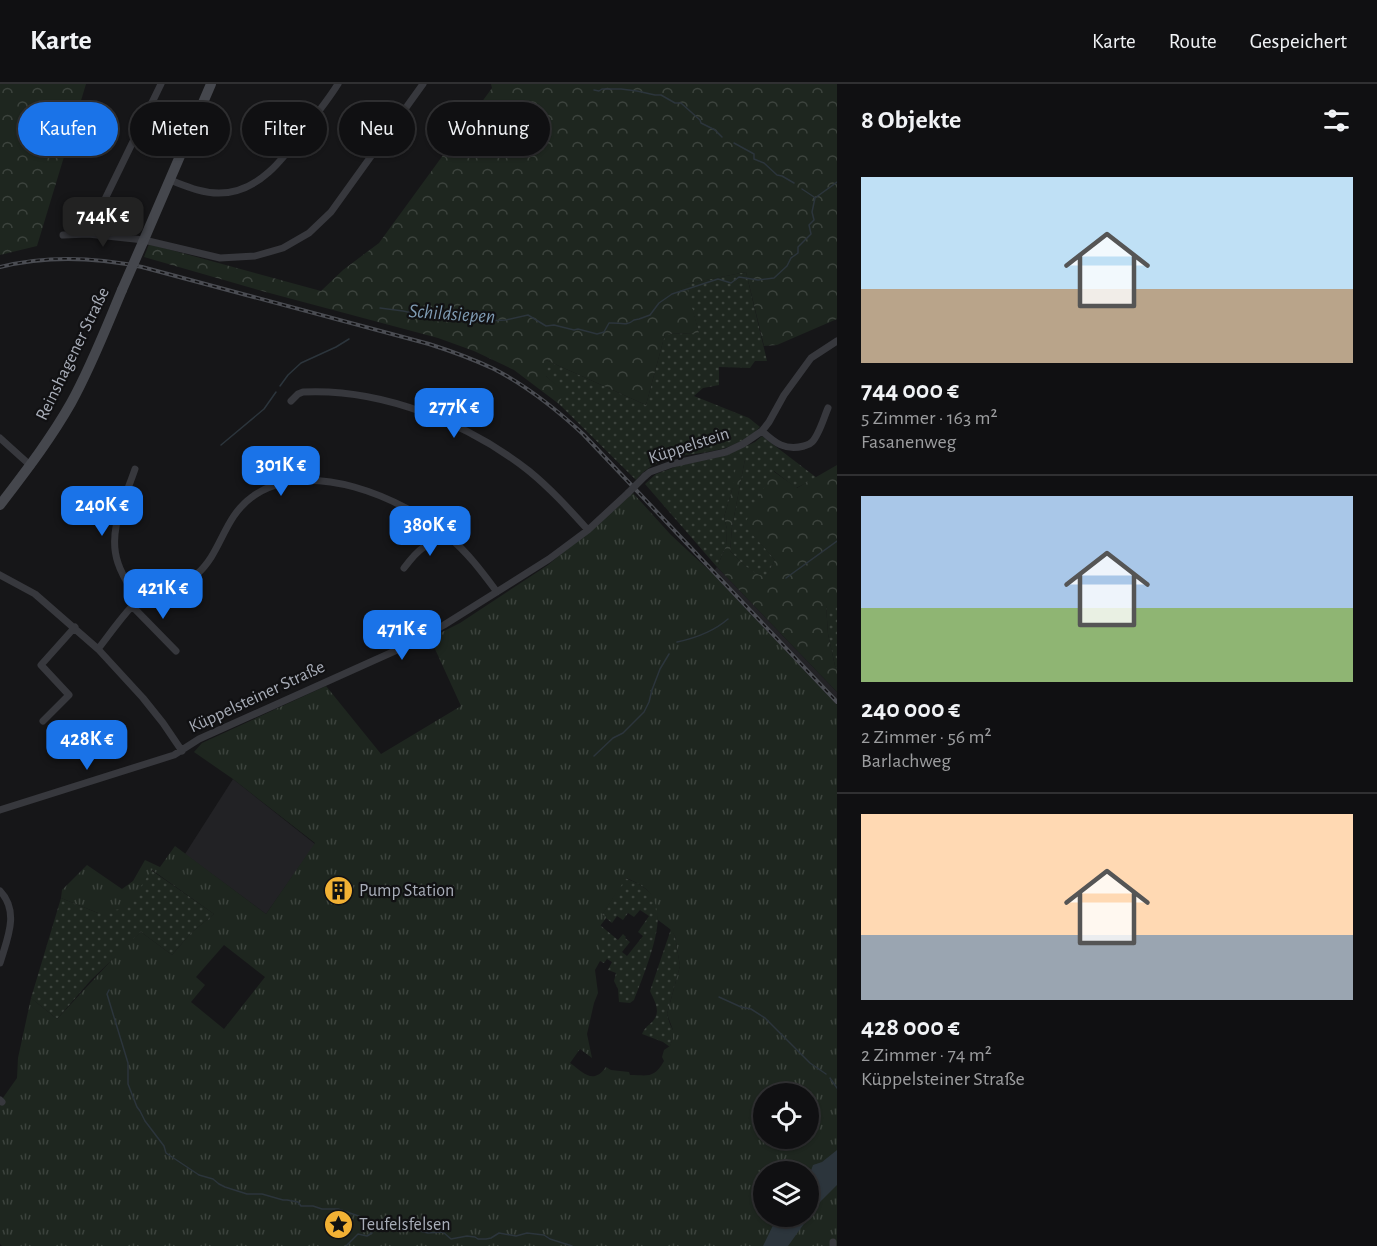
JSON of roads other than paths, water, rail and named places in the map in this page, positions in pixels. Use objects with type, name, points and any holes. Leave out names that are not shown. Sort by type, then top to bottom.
[{"type":"main road","name":"Reinshagener Straße","points":[[0,505],[45,446],[72,402],[211,84]]},
{"type":"street","points":[[88,234],[161,84]]},
{"type":"street","points":[[170,180],[194,190],[221,193],[236,190],[260,180],[292,148],[338,84]]},
{"type":"street","points":[[63,235],[88,234],[144,241],[220,258],[264,255],[294,243],[317,227],[332,212],[423,84]]},
{"type":"street","name":"Küppelstein","points":[[628,493],[650,472],[672,464],[726,452],[762,431],[811,358],[837,341]]},
{"type":"street","points":[[291,401],[294,396],[303,392],[347,394],[396,404],[443,420],[487,442],[528,471],[552,491],[588,530]]},
{"type":"street","points":[[762,431],[784,447],[808,445],[816,435],[828,408]]},
{"type":"street","points":[[0,438],[31,466]]},
{"type":"street","points":[[135,469],[117,519],[114,538],[118,564],[135,603],[176,651]]},
{"type":"street","points":[[98,649],[135,603],[191,579],[211,559],[229,522],[252,497],[267,488],[287,483],[330,482],[354,487],[394,501],[419,514],[449,537],[475,562],[497,592]]},
{"type":"street","name":"Küppelsteiner Straße","points":[[0,810],[174,755],[199,740],[406,646],[462,615],[549,559],[588,530],[628,493]]},
{"type":"street","points":[[404,568],[416,552],[449,537]]},
{"type":"street","points":[[0,575],[35,594],[98,649],[163,723],[182,751]]},
{"type":"street","points":[[43,721],[69,695],[41,665],[40,660],[75,627]]},
{"type":"street","points":[[0,891],[8,903],[11,922],[0,963]]},
{"type":"waterway","points":[[594,90],[621,89],[661,95],[675,103],[681,103],[701,123],[715,130],[722,137]]},
{"type":"waterway","points":[[734,143],[754,154],[754,159],[764,163],[777,175],[794,183]]},
{"type":"waterway","name":"Schildsiepen","points":[[380,308],[427,316],[439,313],[462,315],[486,321],[506,320],[528,315],[546,326],[554,325],[597,334],[604,332],[609,323],[628,323],[650,315],[659,303],[672,294],[718,279],[731,283],[739,277],[758,280],[774,278],[798,253],[798,247],[811,234],[809,225],[814,220],[812,212],[815,198],[837,182]]},
{"type":"waterway","points":[[802,189],[814,197]]},
{"type":"waterway","name":"Schildsiepen","points":[[280,386],[301,363],[349,339]]},
{"type":"waterway","name":"Schildsiepen","points":[[221,445],[264,409],[276,392]]},
{"type":"waterway","points":[[786,578],[837,541]]},
{"type":"waterway","points":[[677,642],[704,634],[728,619]]},
{"type":"waterway","points":[[594,756],[613,738],[623,733],[644,712],[660,669],[669,654]]},
{"type":"waterway","points":[[109,990],[107,994],[128,1063],[128,1084],[137,1107],[164,1146],[166,1153],[199,1175],[247,1194],[262,1194],[298,1202],[301,1206],[338,1209],[388,1226],[428,1233],[443,1232],[451,1239],[467,1236],[486,1239],[499,1233],[516,1236],[527,1233],[544,1235],[572,1246]]},
{"type":"waterway","points":[[719,997],[751,1009],[765,1018],[810,1063],[826,1074]]},
{"type":"waterway","points":[[830,1078],[837,1088]]},
{"type":"waterway","points":[[374,1231],[379,1225]]},
{"type":"waterway","points":[[346,1246],[358,1234],[367,1236],[372,1233]]},
{"type":"railway","points":[[0,267],[53,259],[89,259],[142,267],[429,344],[494,369],[541,398],[583,434],[837,702]]},
{"type":"place","name":"Pump Station","points":[[338,891]]},
{"type":"place","name":"Teufelsfelsen","points":[[338,1225]]}]
